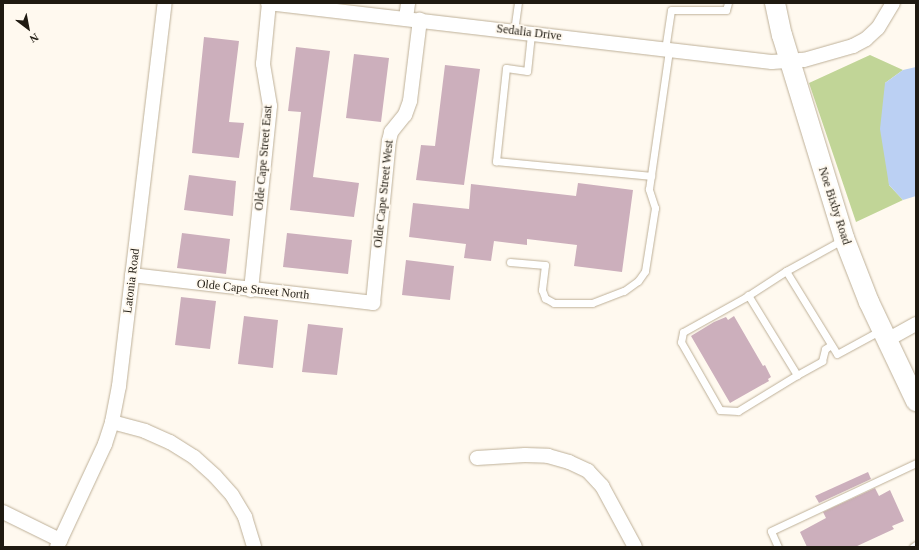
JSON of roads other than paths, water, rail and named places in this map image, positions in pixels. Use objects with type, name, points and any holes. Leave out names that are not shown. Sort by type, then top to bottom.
[{"type":"street","name":"Latonia Road","points":[[59,543],[105,444],[112,422],[119,386],[165,3]]},
{"type":"street","name":"Sedalia Drive","points":[[269,3],[750,60],[791,62],[818,58],[853,46],[866,39],[878,28],[893,3]]},
{"type":"street","name":"Olde Cape Street East","points":[[251,290],[270,106],[263,64],[269,3]]},
{"type":"street","name":"Olde Cape Street West","points":[[373,303],[389,140],[391,132],[405,114],[410,101],[413,19],[408,3]]},
{"type":"street","name":"Noe Bixby Road","points":[[775,3],[782,35],[844,238],[869,302],[916,401]]},
{"type":"street","name":"Olde Cape Street North","points":[[132,276],[373,303]]},
{"type":"street","points":[[885,335],[916,324]]},
{"type":"street","points":[[112,422],[146,431],[170,442],[194,456],[232,495],[245,518],[254,547]]},
{"type":"street","points":[[477,458],[525,455],[548,456],[569,462],[588,471],[602,486],[635,547]]},
{"type":"street","points":[[3,512],[59,543]]},
{"type":"lane","points":[[514,32],[518,3]]},
{"type":"lane","points":[[510,262],[545,265],[542,290],[545,298],[554,303],[592,303],[624,291],[638,281],[645,271],[656,208],[649,189],[671,10],[726,10],[728,3]]},
{"type":"lane","points":[[531,34],[526,71],[506,68],[496,162],[651,176]]},
{"type":"lane","points":[[831,345],[825,349],[822,360],[738,411],[720,410],[681,342],[683,332],[844,238]]},
{"type":"lane","points":[[786,271],[837,354],[885,335]]},
{"type":"lane","points":[[748,295],[797,375]]},
{"type":"lane","points":[[778,547],[771,531],[916,462]]},
{"type":"water","points":[[916,67],[916,196],[903,200],[889,185],[880,129],[885,83],[903,70]]}]
